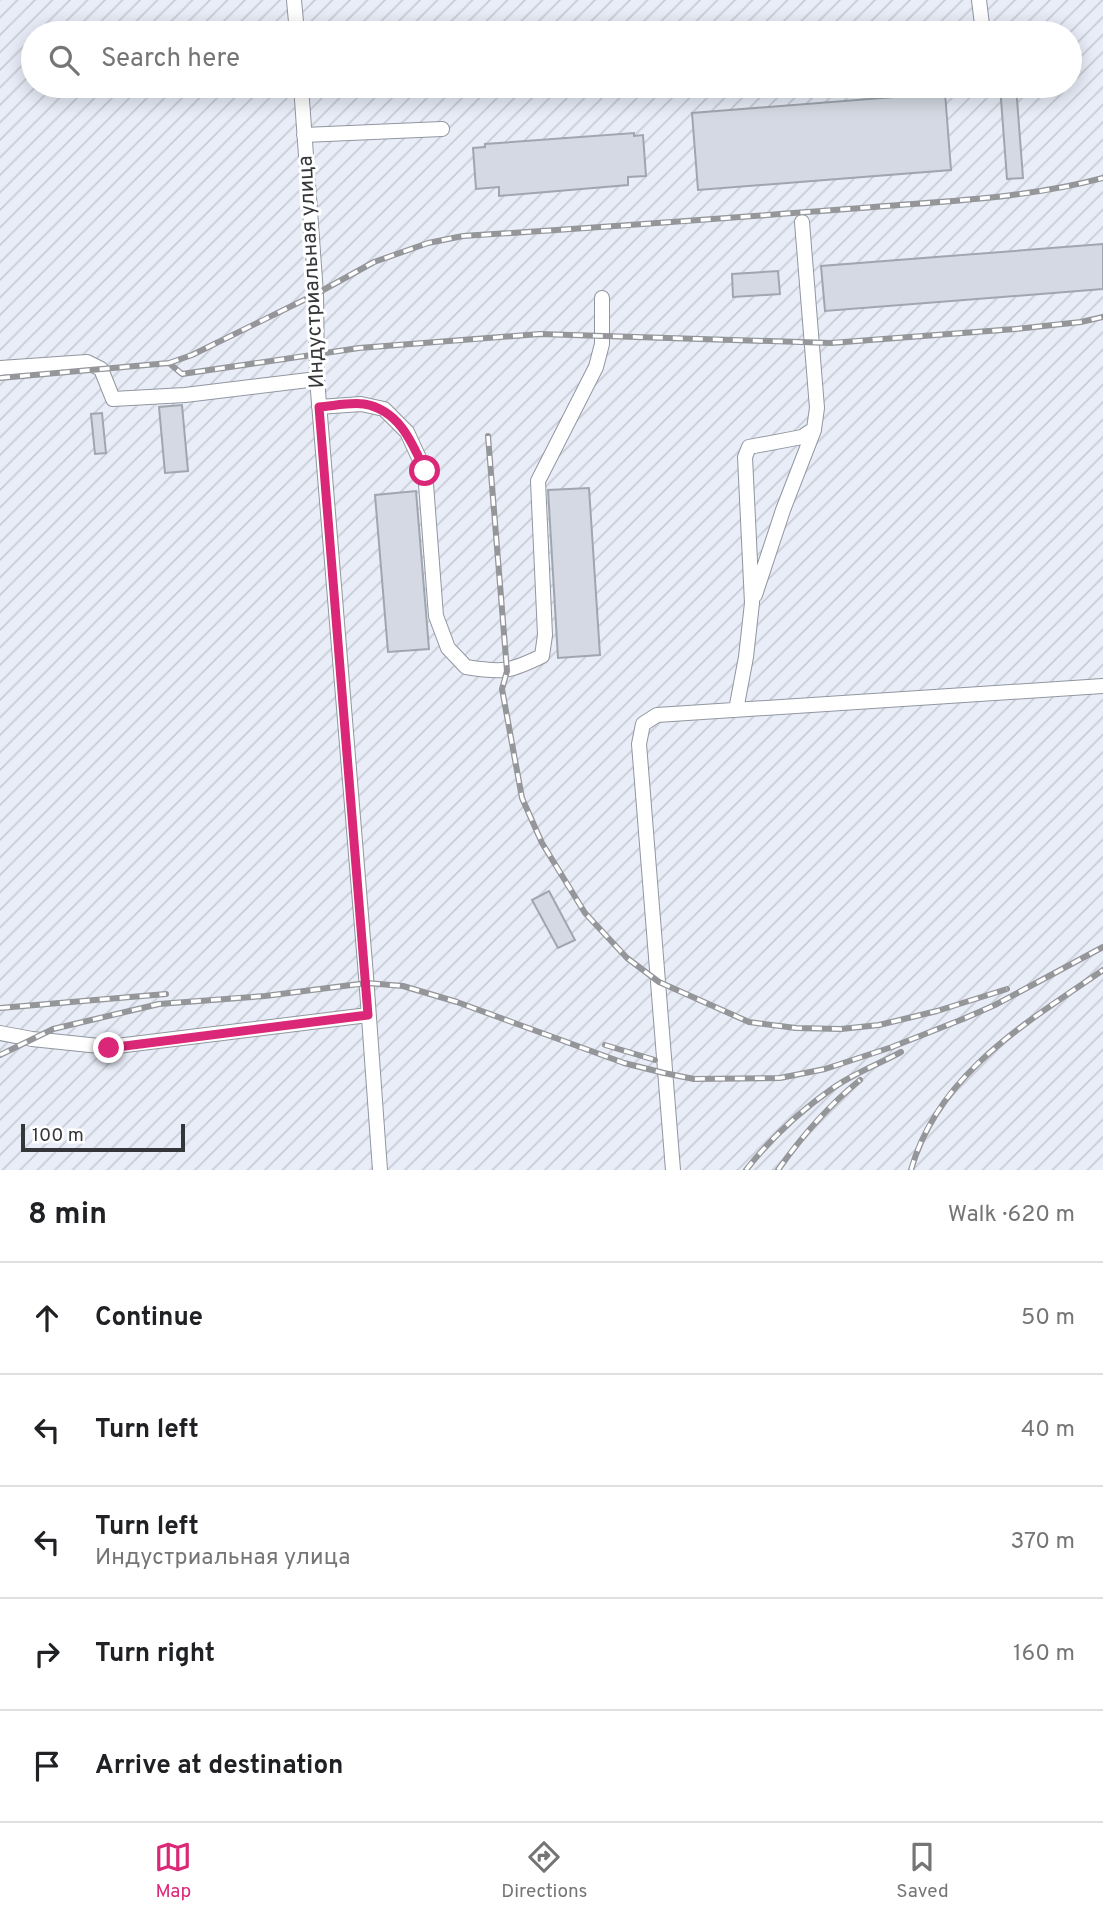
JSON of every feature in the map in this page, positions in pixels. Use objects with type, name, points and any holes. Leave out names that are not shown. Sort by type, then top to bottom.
[{"type":"street","points":[[295,0],[296,21]]},
{"type":"street","points":[[979,0],[982,21]]},
{"type":"street","name":"Индустриальная улица","points":[[302,98],[316,294],[319,407],[380,1170]]},
{"type":"street","points":[[304,135],[442,129]]},
{"type":"street","points":[[752,603],[814,429],[817,408],[802,222]]},
{"type":"street","points":[[319,407],[361,404],[383,409],[407,432],[425,471],[436,616],[448,648],[466,667],[507,671],[519,667],[542,656],[545,635],[538,481],[596,367],[602,344],[602,298]]},
{"type":"street","points":[[0,368],[87,362],[101,369],[113,399],[185,395],[317,379]]},
{"type":"street","points":[[736,709],[746,657],[752,603],[745,457],[749,447],[802,438],[814,429]]},
{"type":"street","points":[[673,1170],[639,744],[643,724],[657,715],[1103,686]]},
{"type":"street","points":[[0,1033],[109,1048],[368,1015]]},
{"type":"shaded area","points":[[0,0],[1103,0],[1103,1170],[0,1170]]},
{"type":"building","points":[[882,98],[945,98],[951,170],[698,190],[692,113]]},
{"type":"building","points":[[1001,98],[1017,98],[1023,178],[1007,179]]},
{"type":"building","points":[[634,133],[634,136],[643,135],[646,176],[628,177],[628,185],[499,196],[499,187],[476,189],[473,148],[485,147],[485,144]]},
{"type":"building","points":[[1103,244],[1103,289],[825,311],[821,266]]},
{"type":"building","points":[[778,271],[780,294],[733,297],[732,274]]},
{"type":"building","points":[[182,405],[188,471],[165,473],[159,407]]},
{"type":"building","points":[[102,413],[106,453],[95,454],[91,414]]},
{"type":"building","points":[[589,488],[600,655],[558,658],[548,490]]},
{"type":"building","points":[[416,491],[429,649],[388,652],[375,495]]},
{"type":"building","points":[[549,891],[575,940],[558,948],[532,900]]},
{"type":"railway","points":[[169,363],[192,355],[316,294],[374,262],[428,243],[463,236],[983,198],[1044,191],[1103,178]]},
{"type":"railway","points":[[0,378],[169,363],[182,374],[359,348],[540,334],[831,343],[1015,329],[1103,317]]},
{"type":"railway","points":[[488,436],[507,671],[502,689],[522,798],[542,843],[585,913],[627,958],[659,982],[749,1022],[796,1028],[841,1029],[879,1025],[937,1011],[1007,989]]},
{"type":"railway","points":[[0,1055],[53,1029],[159,1004],[265,996],[367,983],[403,986],[457,1002],[624,1063],[664,1073],[694,1079],[780,1078],[825,1069],[892,1047],[963,1019],[995,1005],[1103,947]]},
{"type":"railway","points":[[911,1170],[924,1136],[963,1079],[1016,1031],[1103,970]]},
{"type":"railway","points":[[0,1008],[166,994]]},
{"type":"railway","points":[[605,1045],[655,1060]]},
{"type":"railway","points":[[746,1170],[776,1136],[821,1097],[849,1078],[901,1052]]},
{"type":"railway","points":[[778,1170],[816,1122],[860,1080]]},
{"type":"route","points":[[109,1048],[368,1015],[319,407],[361,404],[383,409],[407,432],[425,471]]}]
